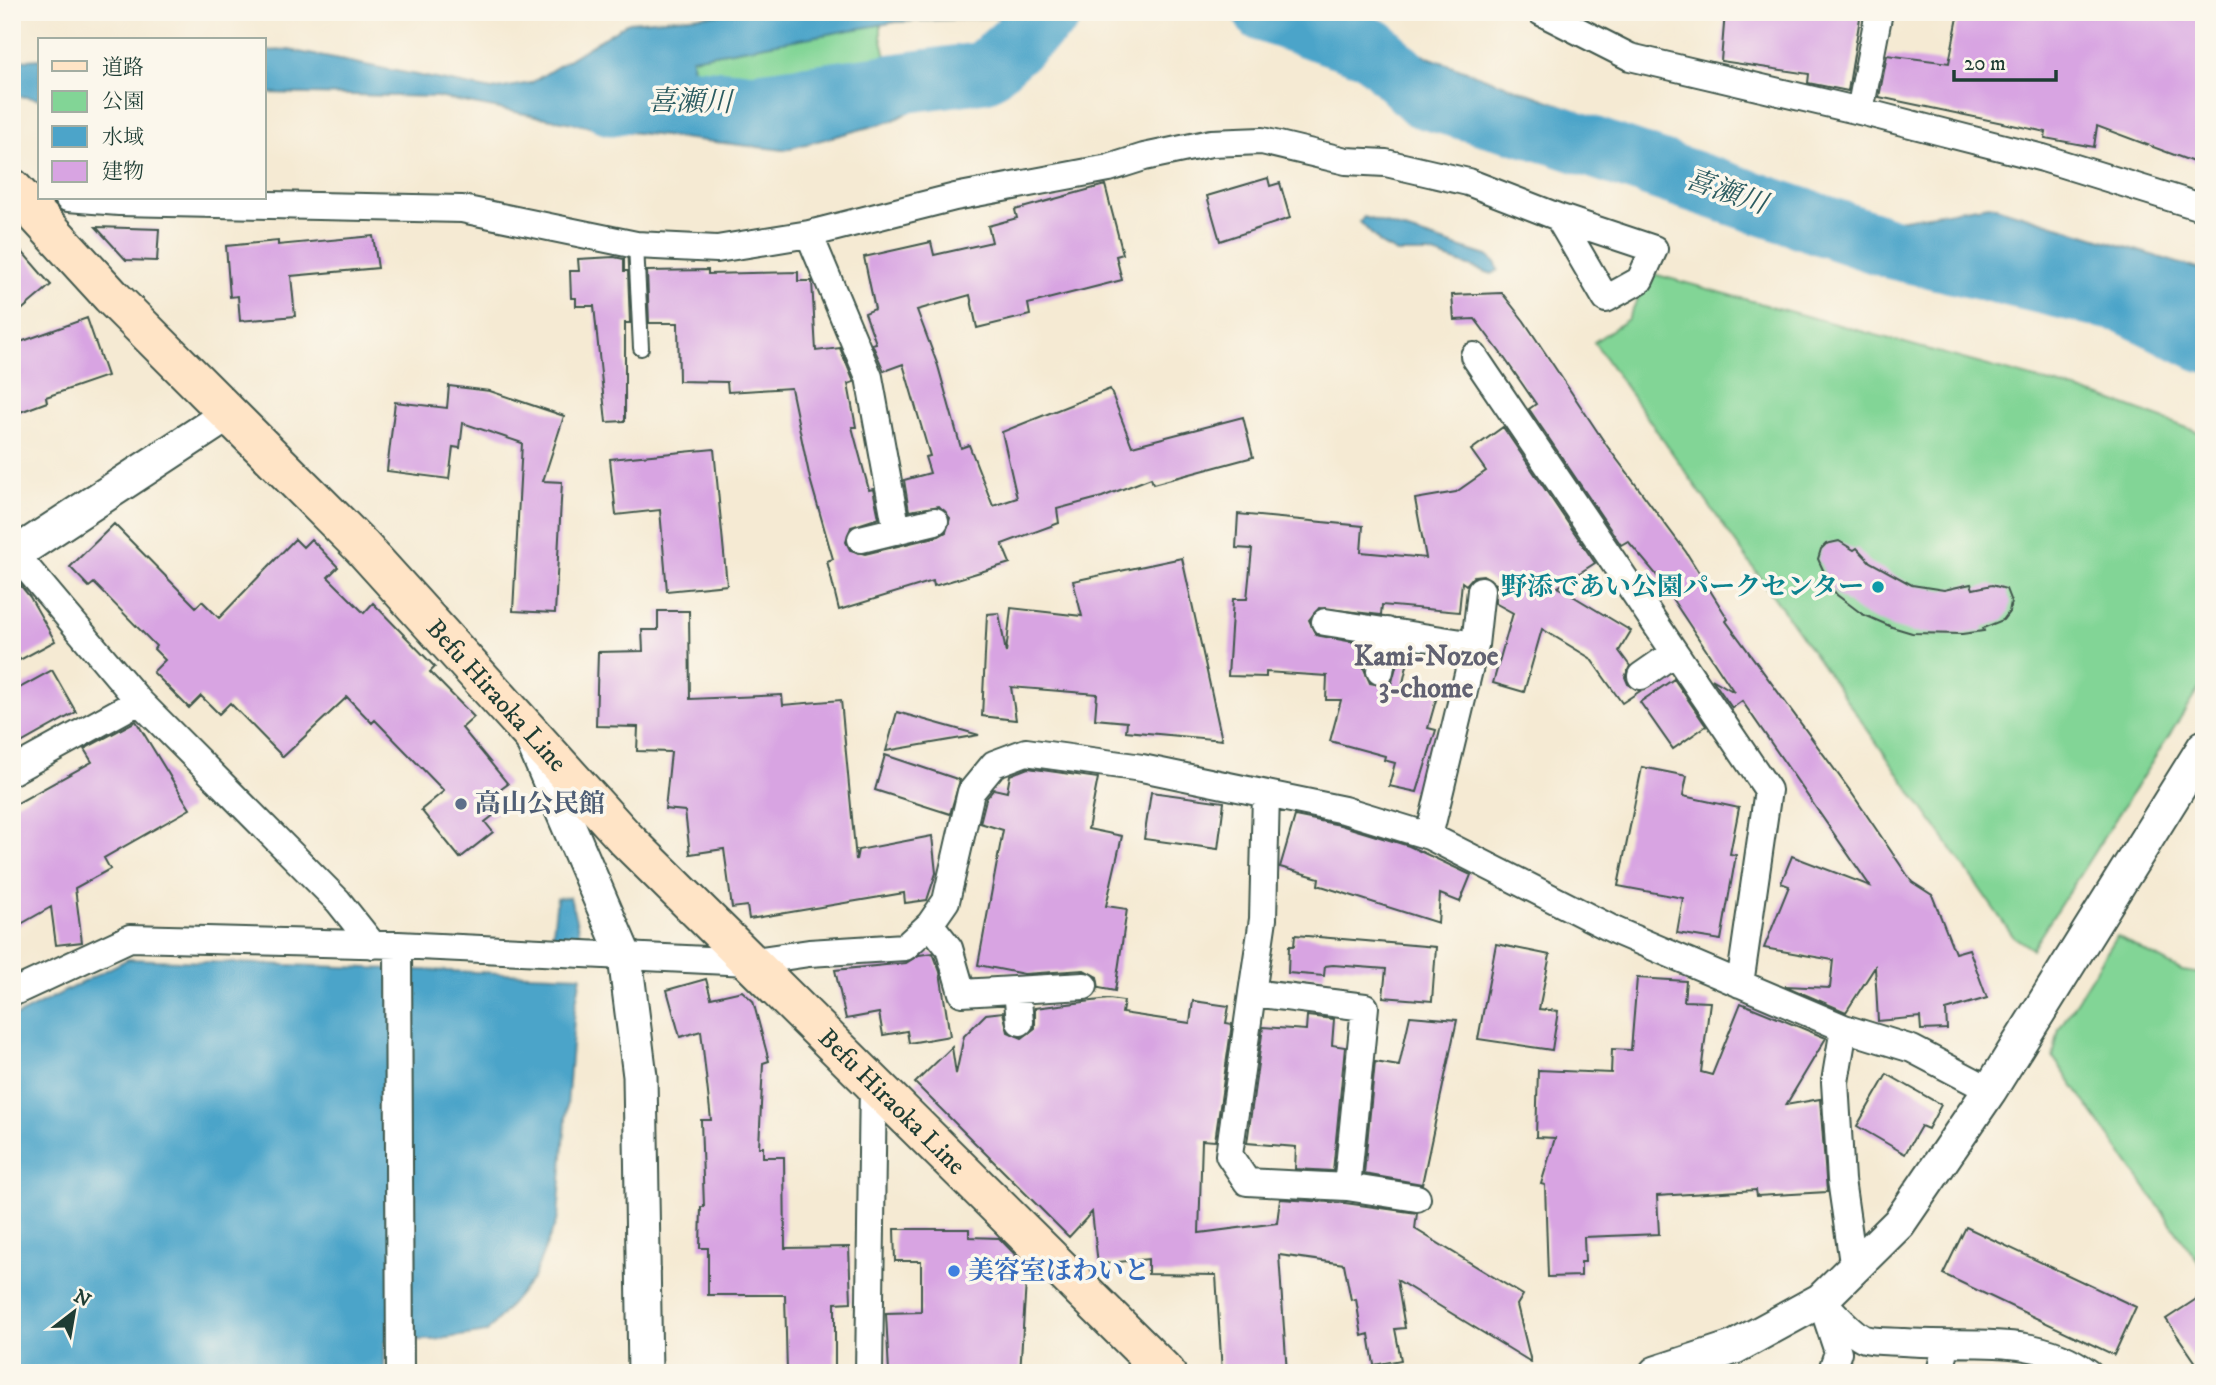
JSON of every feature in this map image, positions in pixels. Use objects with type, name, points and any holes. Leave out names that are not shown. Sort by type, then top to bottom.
[{"type":"main road","name":"Befu Hiraoka Line","points":[[20,193],[111,296],[362,547],[626,839],[748,962],[873,1080],[1166,1373]]},
{"type":"street","points":[[1541,12],[1630,57],[1860,111],[2043,158],[2204,208]]},
{"type":"street","points":[[1860,111],[1879,12]]},
{"type":"street","points":[[94,200],[462,209],[636,245],[717,248],[809,234],[955,197],[1109,168],[1211,143],[1262,141],[1346,161],[1386,163],[1447,176],[1517,199],[1558,217]]},
{"type":"street","points":[[809,234],[869,377],[897,531]]},
{"type":"street","points":[[1474,356],[1768,790],[1740,984]]},
{"type":"street","points":[[230,413],[14,555],[139,701],[338,901],[386,945],[400,1364]]},
{"type":"street","points":[[861,539],[935,521]]},
{"type":"street","points":[[1429,836],[1475,645],[1481,590]]},
{"type":"street","points":[[1325,622],[1475,645]]},
{"type":"street","points":[[1380,671],[1387,631]]},
{"type":"street","points":[[1641,676],[1674,653]]},
{"type":"street","points":[[12,771],[139,701]]},
{"type":"street","points":[[526,727],[625,957],[640,1076],[645,1373]]},
{"type":"street","points":[[1657,1373],[1735,1347],[1821,1300],[1899,1223],[1990,1090],[2204,747]]},
{"type":"street","points":[[12,993],[130,938],[386,945],[748,962],[810,953],[905,947],[930,924],[946,901],[971,792],[994,764],[1026,752],[1142,768],[1344,810],[1429,836],[1616,931],[1844,1028],[1912,1049],[1990,1090]]},
{"type":"street","points":[[1266,794],[1263,919],[1229,1154],[1247,1182],[1347,1187],[1416,1198]]},
{"type":"street","points":[[930,924],[949,948],[962,993],[1084,986]]},
{"type":"street","points":[[1017,990],[1020,1022]]},
{"type":"street","points":[[1252,993],[1365,1007],[1347,1187]]},
{"type":"street","points":[[1844,1028],[1835,1083],[1841,1180],[1854,1270]]},
{"type":"street","points":[[869,1373],[873,1080]]},
{"type":"street","points":[[1821,1300],[1864,1338],[1946,1345],[1976,1341],[2025,1345],[2073,1361],[2089,1373]]},
{"type":"street","points":[[1821,1300],[1838,1352],[1831,1373]]},
{"type":"street","points":[[1940,1373],[1946,1345]]},
{"type":"lane","points":[[636,245],[641,348]]},
{"type":"green space","points":[[881,24],[881,36],[892,82],[797,116],[694,101],[692,58]]},
{"type":"green space","points":[[1650,273],[2105,398],[2204,434],[2204,681],[2032,949],[2013,936],[1594,342],[1628,319]]},
{"type":"green space","points":[[2117,936],[2182,971],[2204,974],[2204,1270],[2053,1057],[2059,1029]]},
{"type":"water","points":[[751,12],[1106,12],[896,22],[692,58],[694,101],[797,116],[892,82],[984,72],[892,121],[784,150],[603,129],[437,97],[266,93],[266,51],[289,50],[492,90],[531,83],[629,22]]},
{"type":"water","points":[[1240,12],[1303,12],[1713,160],[1757,186],[1861,226],[1989,205],[2204,271],[2204,342],[2125,303],[1893,249],[1556,135],[1423,98],[1298,35]]},
{"type":"water","points":[[38,59],[38,99],[12,95],[12,61]]},
{"type":"water","points":[[1364,217],[1487,256],[1496,263],[1498,270],[1492,274],[1430,253],[1397,253],[1382,245],[1360,222]]},
{"type":"water","points":[[570,897],[582,943],[552,940],[557,898]]},
{"type":"water","points":[[128,959],[581,976],[575,1008],[558,1217],[533,1278],[487,1332],[433,1340],[385,1340],[384,1373],[12,1373],[12,1018]]},
{"type":"building","points":[[1725,12],[1861,12],[1848,91],[1808,83],[1809,74],[1721,61]]},
{"type":"building","points":[[1959,12],[2189,12],[2204,20],[2204,166],[2097,126],[2094,147],[2045,138],[2046,132],[1879,97],[1887,55],[1949,63]]},
{"type":"building","points":[[1268,178],[1270,186],[1280,183],[1290,218],[1220,241],[1207,196]]},
{"type":"building","points":[[1105,185],[1123,254],[1116,256],[1122,280],[1028,304],[1030,315],[977,328],[970,295],[917,310],[938,366],[961,448],[969,445],[993,506],[1017,498],[1002,432],[1110,389],[1132,446],[1243,417],[1253,457],[1153,484],[1151,478],[1102,497],[1057,509],[1059,523],[1002,544],[1010,563],[934,586],[933,581],[839,610],[827,561],[833,559],[810,479],[791,388],[728,392],[727,382],[679,381],[678,323],[649,323],[647,271],[708,270],[708,274],[798,272],[798,281],[812,281],[816,351],[840,348],[854,382],[848,384],[856,427],[852,427],[869,490],[873,489],[879,518],[851,527],[846,542],[850,550],[865,554],[939,536],[946,532],[950,518],[939,506],[909,511],[904,480],[930,473],[925,457],[930,456],[903,364],[884,371],[872,344],[876,343],[865,313],[875,309],[864,257],[931,242],[934,255],[992,242],[988,226],[1017,218],[1015,210]]},
{"type":"building","points":[[96,227],[159,229],[157,261],[126,260]]},
{"type":"building","points":[[373,236],[378,268],[291,276],[295,316],[240,321],[238,296],[230,297],[226,246],[278,241],[278,245]]},
{"type":"building","points":[[12,240],[51,285],[12,318]]},
{"type":"building","points":[[578,259],[624,259],[624,271],[628,271],[630,323],[625,323],[625,421],[606,422],[594,306],[576,306],[576,298],[571,298],[570,271],[579,271]]},
{"type":"building","points":[[1502,293],[1524,321],[1607,446],[1686,552],[1728,619],[1726,621],[1851,792],[1912,882],[1932,895],[1955,953],[1969,949],[1987,998],[1946,1010],[1947,1029],[1921,1030],[1920,1017],[1878,1021],[1875,967],[1846,1012],[1785,986],[1830,988],[1833,960],[1764,948],[1789,886],[1781,883],[1792,856],[1870,886],[1742,701],[1732,708],[1712,679],[1734,692],[1655,573],[1628,541],[1621,545],[1529,409],[1536,404],[1505,359],[1475,319],[1454,320],[1452,295]]},
{"type":"building","points":[[87,318],[107,376],[46,397],[47,402],[12,415],[12,345]]},
{"type":"building","points":[[449,386],[490,391],[564,416],[543,481],[562,482],[555,613],[513,611],[522,443],[463,423],[460,448],[453,447],[449,479],[387,471],[395,402],[447,408]]},
{"type":"building","points":[[1503,427],[1595,563],[1558,587],[1631,631],[1619,651],[1630,666],[1625,677],[1628,684],[1640,691],[1622,703],[1590,658],[1542,629],[1524,692],[1493,683],[1513,613],[1495,603],[1496,584],[1483,575],[1474,576],[1466,585],[1462,582],[1459,612],[1382,605],[1381,615],[1319,608],[1309,620],[1316,635],[1369,645],[1364,669],[1370,683],[1385,686],[1392,682],[1398,659],[1408,661],[1403,683],[1438,693],[1428,728],[1436,730],[1417,792],[1389,786],[1395,763],[1384,760],[1385,756],[1330,741],[1341,700],[1326,700],[1327,676],[1266,672],[1266,677],[1228,676],[1233,599],[1247,599],[1252,549],[1236,548],[1238,514],[1363,526],[1361,552],[1426,558],[1415,499],[1456,492],[1486,471],[1471,450]]},
{"type":"building","points":[[714,449],[727,585],[667,591],[660,510],[616,515],[610,459]]},
{"type":"building","points":[[114,524],[196,607],[202,601],[219,618],[295,539],[303,547],[311,539],[338,567],[328,577],[364,613],[373,603],[435,667],[430,672],[474,717],[462,728],[508,784],[489,798],[499,811],[485,822],[493,832],[460,858],[421,810],[444,791],[375,720],[372,723],[347,697],[283,757],[230,703],[219,714],[201,696],[189,708],[153,672],[165,660],[154,649],[156,646],[94,583],[89,587],[70,567]]},
{"type":"building","name":"野添であい公園パークセンター","points":[[1839,541],[1854,550],[1857,548],[1870,562],[1912,585],[1944,590],[1971,584],[1973,589],[1992,585],[2006,589],[2011,602],[2009,612],[2003,620],[1983,628],[1984,631],[1962,634],[1912,633],[1892,627],[1862,614],[1837,595],[1822,576],[1824,572],[1818,559],[1821,549],[1826,544]]},
{"type":"building","points":[[1182,558],[1222,740],[1126,731],[1127,722],[1095,719],[1097,694],[1011,687],[1016,720],[982,716],[987,614],[999,613],[1006,653],[1011,608],[1082,616],[1073,581]]},
{"type":"building","points":[[12,575],[30,597],[55,641],[20,660],[12,646]]},
{"type":"building","points":[[658,611],[689,611],[690,699],[782,695],[783,705],[841,700],[856,860],[858,850],[932,836],[936,873],[927,900],[905,903],[904,893],[749,919],[747,906],[732,908],[724,849],[690,854],[685,811],[665,809],[671,752],[637,751],[638,727],[596,726],[598,652],[643,651],[642,630],[658,630]]},
{"type":"building","points":[[52,670],[76,712],[12,748],[12,692]]},
{"type":"building","points":[[1674,679],[1706,726],[1673,749],[1640,702]]},
{"type":"building","points":[[897,712],[979,735],[886,751]]},
{"type":"building","points":[[136,721],[190,809],[104,858],[110,869],[75,888],[82,942],[56,945],[51,907],[12,929],[12,806],[92,762],[84,749]]},
{"type":"building","points":[[885,755],[960,780],[950,814],[875,790]]},
{"type":"building","points":[[1642,767],[1687,776],[1683,796],[1739,808],[1730,854],[1736,855],[1721,940],[1677,933],[1683,898],[1618,886]]},
{"type":"building","points":[[1028,768],[1098,778],[1088,829],[1122,836],[1106,906],[1127,909],[1115,991],[1099,988],[1097,977],[1084,970],[1024,974],[978,965],[1003,830],[980,823],[986,799],[994,789],[1007,792],[1010,775]]},
{"type":"building","points":[[1151,792],[1224,802],[1218,849],[1144,839]]},
{"type":"building","points":[[1295,816],[1340,825],[1409,846],[1471,875],[1460,902],[1440,894],[1438,923],[1318,885],[1319,878],[1280,867]]},
{"type":"building","points":[[1295,935],[1436,947],[1432,1001],[1383,997],[1386,969],[1333,965],[1325,966],[1324,976],[1288,973],[1289,946],[1294,946]]},
{"type":"building","points":[[1496,944],[1550,955],[1539,1009],[1558,1011],[1552,1050],[1478,1039]]},
{"type":"building","points":[[933,953],[940,972],[950,1036],[909,1043],[907,1031],[883,1035],[879,1013],[846,1019],[835,970],[906,963],[919,955]]},
{"type":"building","points":[[1637,978],[1686,981],[1684,1001],[1710,1002],[1701,1072],[1712,1075],[1741,1003],[1826,1038],[1786,1105],[1820,1099],[1827,1192],[1757,1196],[1756,1190],[1657,1196],[1659,1234],[1584,1237],[1585,1262],[1581,1262],[1581,1276],[1548,1277],[1545,1185],[1541,1184],[1555,1138],[1536,1137],[1538,1070],[1611,1073],[1612,1049],[1631,1050]]},
{"type":"building","points":[[706,979],[711,998],[742,991],[753,1001],[769,1061],[763,1063],[759,1147],[763,1147],[763,1157],[784,1157],[785,1248],[849,1247],[851,1302],[835,1303],[835,1372],[787,1372],[785,1295],[708,1295],[708,1248],[700,1248],[701,1207],[704,1207],[701,1120],[711,1120],[701,1031],[680,1037],[667,990]]},
{"type":"building","points":[[1109,999],[1124,1001],[1122,1013],[1190,1023],[1193,1001],[1229,1006],[1226,1023],[1232,1024],[1215,1141],[1202,1140],[1199,1233],[1277,1223],[1280,1199],[1345,1203],[1417,1213],[1415,1229],[1523,1295],[1517,1305],[1531,1362],[1397,1280],[1405,1328],[1395,1329],[1401,1360],[1374,1365],[1369,1334],[1362,1336],[1356,1299],[1351,1300],[1344,1264],[1279,1255],[1287,1373],[1222,1373],[1216,1275],[1148,1274],[1148,1259],[1098,1264],[1092,1212],[1069,1237],[915,1083],[952,1047],[956,1074],[964,1036],[986,1014],[1003,1012],[1008,1032],[1022,1038],[1035,1028],[1035,1008]]},
{"type":"building","points":[[1307,1016],[1334,1019],[1332,1045],[1345,1047],[1333,1171],[1295,1169],[1296,1147],[1247,1143],[1263,1027],[1306,1030]]},
{"type":"building","points":[[1410,1016],[1457,1020],[1422,1184],[1364,1174],[1375,1062],[1399,1066]]},
{"type":"building","points":[[1887,1074],[1941,1105],[1928,1129],[1921,1126],[1905,1154],[1857,1126]]},
{"type":"building","points":[[1966,1227],[2136,1307],[2114,1355],[1943,1274]]},
{"type":"building","points":[[894,1229],[969,1229],[969,1237],[999,1238],[1027,1267],[1020,1373],[889,1373],[886,1313],[921,1312],[921,1261],[895,1261]]},
{"type":"building","points":[[2204,1294],[2204,1373],[2203,1373],[2166,1319]]},
{"type":"waterway","name":"喜瀬川","points":[[611,105],[655,96],[752,103],[984,72],[1052,12]]},
{"type":"waterway","name":"喜瀬川","points":[[1264,12],[1373,49],[1423,98],[1556,135],[1893,249],[2125,303],[2204,342]]},
{"type":"place","name":"野添であい公園パークセンター","points":[[1878,587]]},
{"type":"place","name":"高山公民館","points":[[461,804]]},
{"type":"place","name":"美容室ほわいと","points":[[954,1271]]},
{"type":"district","name":"Kami-Nozoe 3-chome","points":[[1426,672]]}]
